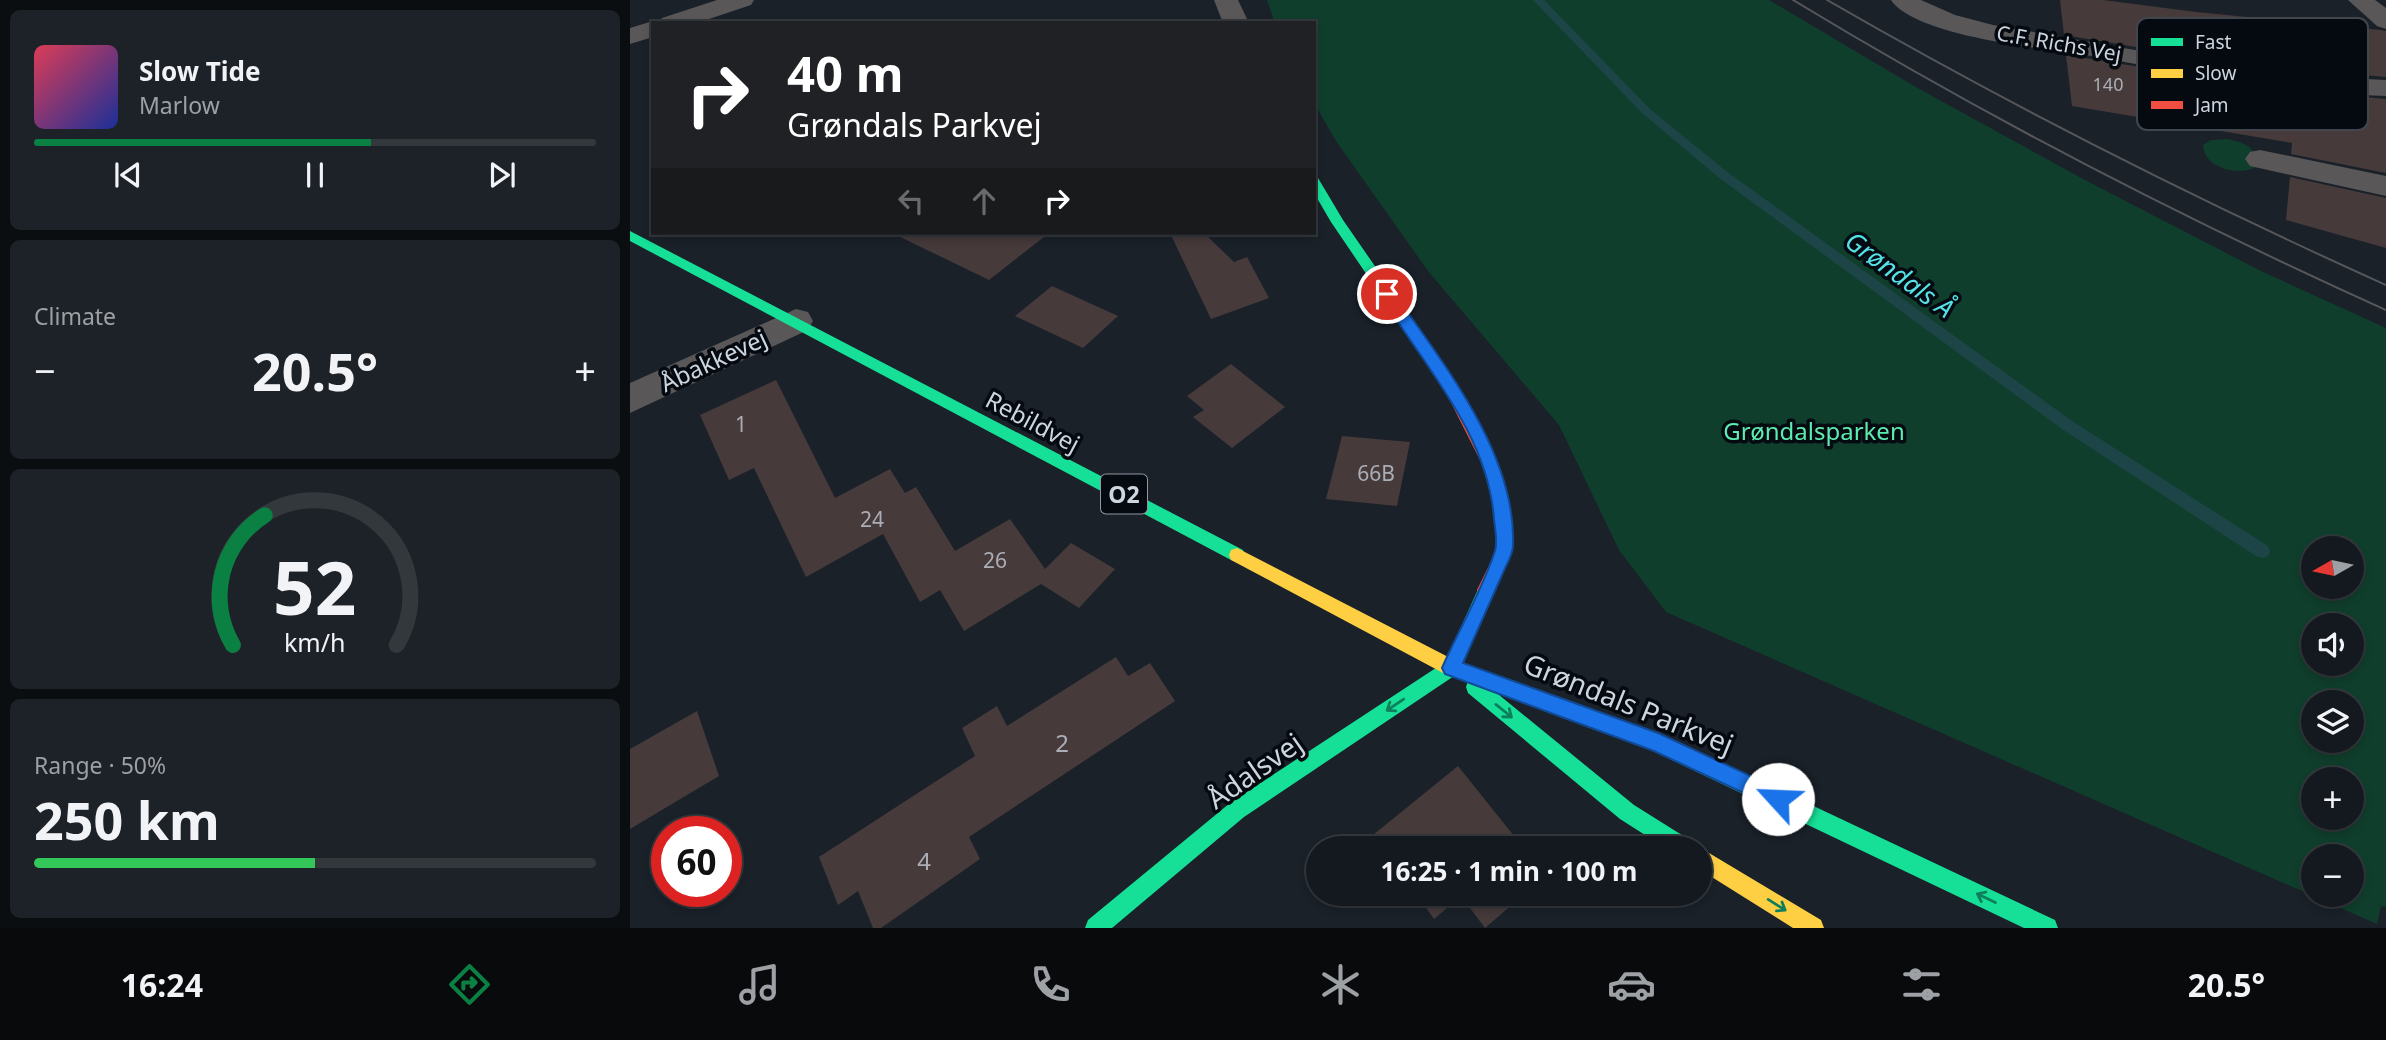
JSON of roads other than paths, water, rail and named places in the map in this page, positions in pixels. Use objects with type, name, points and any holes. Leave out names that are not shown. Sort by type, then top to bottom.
[{"type":"main road","points":[[1316,185],[1337,222],[1444,376],[1491,466],[1501,504],[1505,548],[1451,668]]},
{"type":"main road","name":"Rebildvej","points":[[630,235],[1451,668]]},
{"type":"main road","name":"Ådalsvej","points":[[1096,928],[1237,810],[1451,668]]},
{"type":"main road","name":"Grøndals Parkvej","points":[[1451,668],[1627,812],[1665,836]]},
{"type":"main road","name":"Grøndals Parkvej","points":[[1451,668],[1658,743],[2047,928]]},
{"type":"main road","points":[[1712,865],[1814,928]]},
{"type":"street","points":[[677,21],[742,0]]},
{"type":"street","points":[[1226,0],[1235,21]]},
{"type":"street","name":"C.F. Richs Vej","points":[[1903,0],[1917,9],[1993,32],[2137,57]]},
{"type":"street","points":[[2360,0],[2386,21]]},
{"type":"street","points":[[630,36],[651,30]]},
{"type":"street","name":"C.F. Richs Vej","points":[[2368,88],[2386,88]]},
{"type":"street","points":[[2260,159],[2386,186]]},
{"type":"street","name":"Åbakkevej","points":[[630,399],[796,321]]},
{"type":"waterway","name":"Grøndals Å","points":[[1538,0],[1646,111],[1722,174],[2067,425],[2262,551]]},
{"type":"tram line","points":[[1793,0],[1865,43],[2085,164],[2234,239],[2386,310]]},
{"type":"tram line","points":[[1827,0],[1964,77],[2103,150],[2386,285]]},
{"type":"park label","name":"Grøndalsparken","points":[[1814,430]]}]
